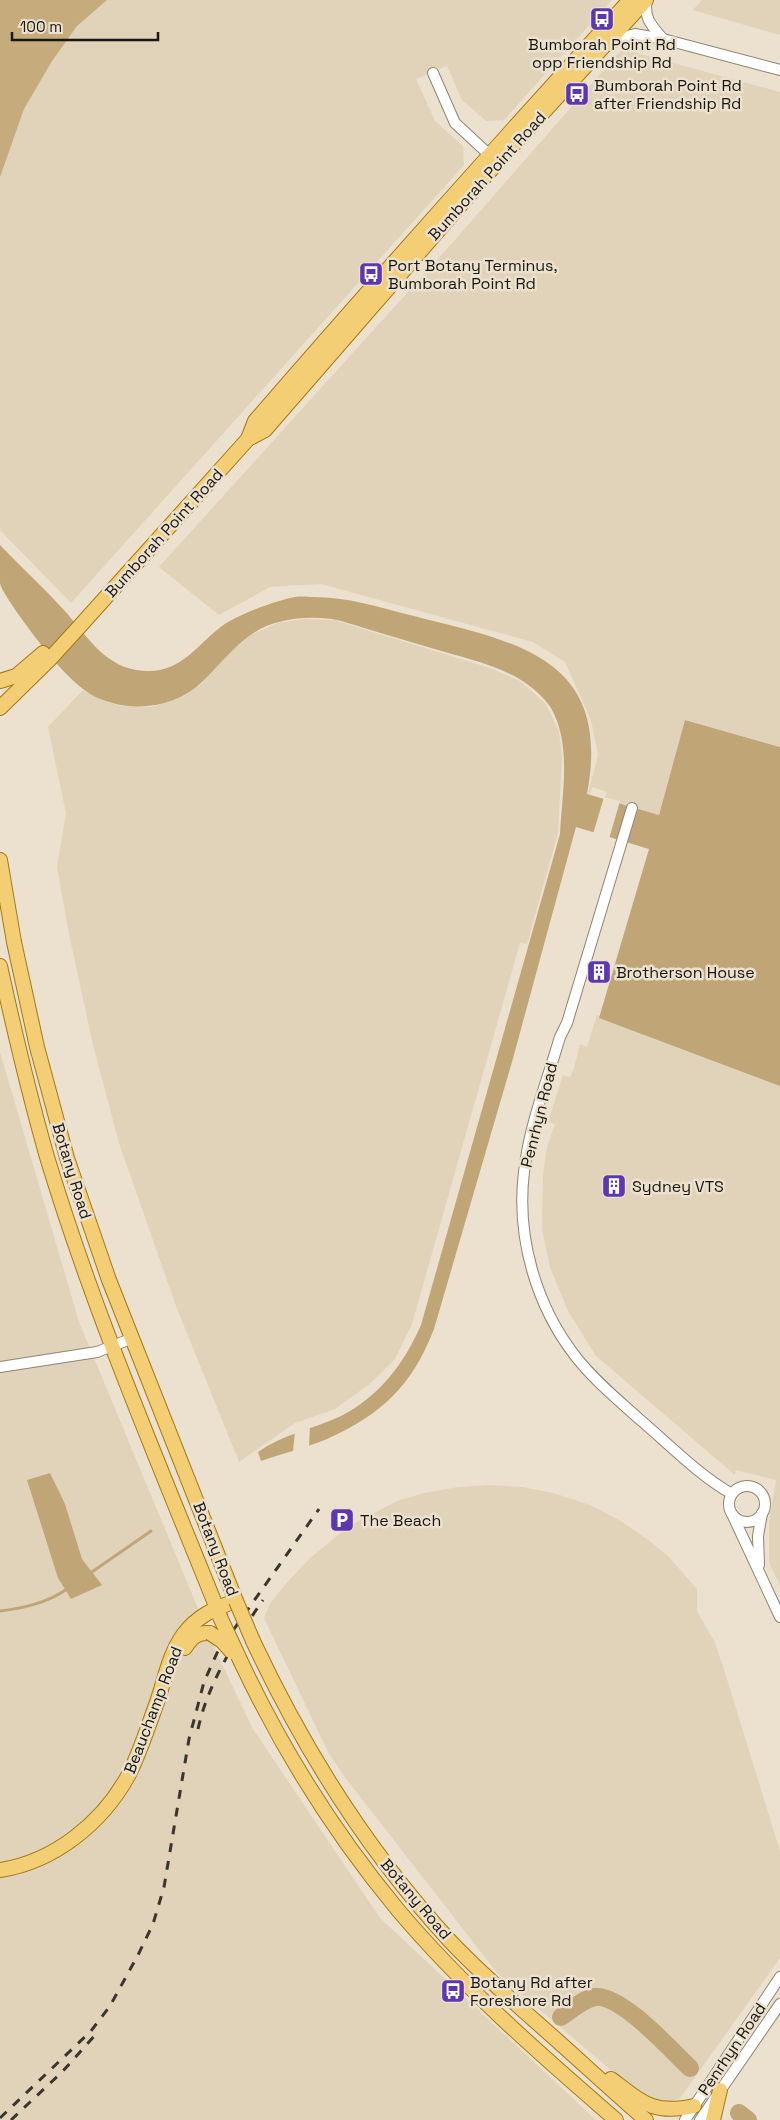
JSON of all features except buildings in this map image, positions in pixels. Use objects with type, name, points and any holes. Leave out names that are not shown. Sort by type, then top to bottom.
[{"type":"main road","name":"Bumborah Point Road","points":[[0,708],[47,656],[80,626],[248,439],[265,430],[355,328],[493,159],[630,0]]},
{"type":"main road","name":"Bumborah Point Road","points":[[248,439],[255,421],[344,318],[493,159],[601,50],[646,0]]},
{"type":"main road","name":"Bumborah Point Road","points":[[0,681],[16,676],[47,656]]},
{"type":"main road","name":"Botany Road","points":[[0,860],[14,942],[43,1074],[89,1226],[133,1338],[227,1605],[241,1662],[270,1722],[309,1787],[351,1850],[428,1943],[470,1987],[615,2119]]},
{"type":"main road","name":"Botany Road","points":[[0,966],[20,1054],[47,1157],[85,1271],[113,1346],[227,1605],[253,1641],[312,1756],[372,1846],[423,1910],[450,1941],[500,1991],[646,2120]]},
{"type":"main road","name":"Beauchamp Road","points":[[0,1870],[29,1862],[50,1853],[78,1835],[102,1813],[120,1790],[135,1761],[171,1656],[184,1635],[203,1615],[227,1605]]},
{"type":"main road","points":[[165,1678],[175,1668],[189,1641],[199,1633],[210,1633],[222,1641],[241,1662]]},
{"type":"main road","points":[[561,2044],[633,2095],[657,2109],[674,2110],[694,2106]]},
{"type":"main road","points":[[713,2120],[720,2090]]},
{"type":"street","points":[[646,0],[645,9],[648,20],[663,39]]},
{"type":"street","points":[[601,50],[623,37],[635,34],[663,39],[780,70]]},
{"type":"street","points":[[433,73],[455,122],[493,159]]},
{"type":"street","points":[[344,318],[355,328]]},
{"type":"street","name":"Penrhyn Road","points":[[632,808],[567,1023],[560,1037],[529,1146],[524,1172],[522,1205],[529,1259],[548,1314],[576,1357],[611,1394],[697,1470],[732,1494]]},
{"type":"street","points":[[0,1367],[83,1354],[113,1346],[133,1338]]},
{"type":"street","points":[[758,1569],[758,1536],[765,1500],[757,1489],[744,1486],[732,1494],[730,1500],[732,1514],[780,1617]]},
{"type":"street","points":[[732,1514],[742,1521],[747,1521],[758,1518],[762,1514]]},
{"type":"street","name":"Penrhyn Road","points":[[685,2120],[780,1977]]},
{"type":"street","name":"Penrhyn Road","points":[[700,2120],[780,2004]]},
{"type":"shaded area","points":[[0,0],[107,0],[77,26],[52,61],[24,109],[0,177]]},
{"type":"shaded area","points":[[84,0],[612,0],[504,120],[486,121],[462,100],[447,66],[416,79],[435,121],[463,146],[464,165],[71,603],[0,530],[0,137]]},
{"type":"shaded area","points":[[702,0],[780,0],[780,35],[693,10]]},
{"type":"shaded area","points":[[622,49],[780,92],[780,747],[686,720],[659,815],[604,799],[607,792],[592,787],[590,795],[588,794],[598,755],[591,720],[565,662],[533,642],[321,584],[270,587],[219,615],[159,567],[454,241]]},
{"type":"shaded area","points":[[0,545],[71,618],[95,646],[113,661],[124,667],[136,670],[151,671],[174,665],[184,659],[228,622],[268,605],[297,597],[327,597],[362,603],[486,635],[519,647],[548,663],[570,684],[585,712],[591,748],[587,794],[659,815],[685,720],[780,747],[780,1086],[599,1018],[649,849],[576,827],[512,1062],[434,1329],[425,1349],[416,1367],[393,1396],[364,1419],[327,1439],[261,1461],[258,1452],[267,1446],[339,1417],[378,1390],[398,1366],[421,1325],[560,834],[564,786],[562,738],[551,708],[545,700],[538,692],[511,674],[478,661],[344,622],[320,618],[289,620],[258,630],[238,645],[202,682],[177,698],[148,706],[118,704],[104,700],[90,694],[74,682],[46,651],[14,609],[0,583]]},
{"type":"shaded area","points":[[304,619],[334,620],[490,668],[520,681],[546,704],[559,731],[562,758],[558,833],[527,944],[520,943],[412,1324],[395,1359],[371,1383],[335,1409],[295,1423],[239,1462],[176,1306],[119,1143],[93,1045],[68,929],[57,867],[66,813],[48,727],[83,690],[101,700],[121,706],[152,707],[184,696],[202,683],[229,653],[249,636],[277,623]]},
{"type":"shaded area","points":[[597,1015],[780,1084],[780,1586],[769,1562],[769,1522],[776,1480],[736,1470],[735,1475],[596,1356],[568,1311],[550,1267],[542,1230],[543,1173],[547,1147],[555,1124],[548,1122],[563,1075],[570,1077],[580,1044],[587,1047]]},
{"type":"shaded area","points":[[0,1052],[79,1322],[217,1654],[253,1729],[380,1918],[596,2120],[0,2120]]},
{"type":"shaded area","points":[[50,1473],[65,1504],[82,1559],[102,1585],[71,1599],[58,1578],[27,1480]]},
{"type":"shaded area","points":[[488,1485],[522,1487],[553,1493],[590,1505],[621,1521],[647,1539],[668,1556],[697,1589],[697,1611],[714,1641],[722,1663],[780,1851],[780,1958],[680,2098],[669,2103],[659,2103],[639,2094],[498,1974],[344,1776],[328,1752],[264,1618],[270,1604],[284,1586],[309,1559],[349,1526],[397,1501],[424,1493],[458,1487]]},
{"type":"pier","points":[[604,797],[620,801],[609,839],[593,834]]},
{"type":"pier","points":[[310,1425],[309,1447],[293,1452],[295,1431]]},
{"type":"waterway","points":[[89,1574],[151,1531]]},
{"type":"waterway","points":[[0,1611],[35,1604],[67,1589]]},
{"type":"waterway","points":[[561,2017],[586,2000],[595,1997],[606,1998],[631,2013],[690,2068]]},
{"type":"waterway","points":[[739,2113],[748,2120]]},
{"type":"railway","points":[[0,2118],[91,2031],[110,2006],[138,1955],[153,1924],[164,1887],[189,1739],[204,1682],[217,1653],[319,1509]]},
{"type":"railway","points":[[198,1729],[209,1695],[224,1662],[263,1600]]},
{"type":"railway","points":[[11,2120],[63,2071],[97,2033]]},
{"type":"place","name":"Bumborah Point Rd opp Friendship Rd","points":[[602,19]]},
{"type":"place","name":"Bumborah Point Rd after Friendship Rd","points":[[577,94]]},
{"type":"place","name":"Port Botany Terminus, Bumborah Point Rd","points":[[371,274]]},
{"type":"place","name":"Brotherson House","points":[[599,972]]},
{"type":"place","name":"Sydney VTS","points":[[614,1186]]},
{"type":"place","name":"The Beach","points":[[342,1520]]},
{"type":"place","name":"Botany Rd after Foreshore Rd","points":[[453,1991]]}]
